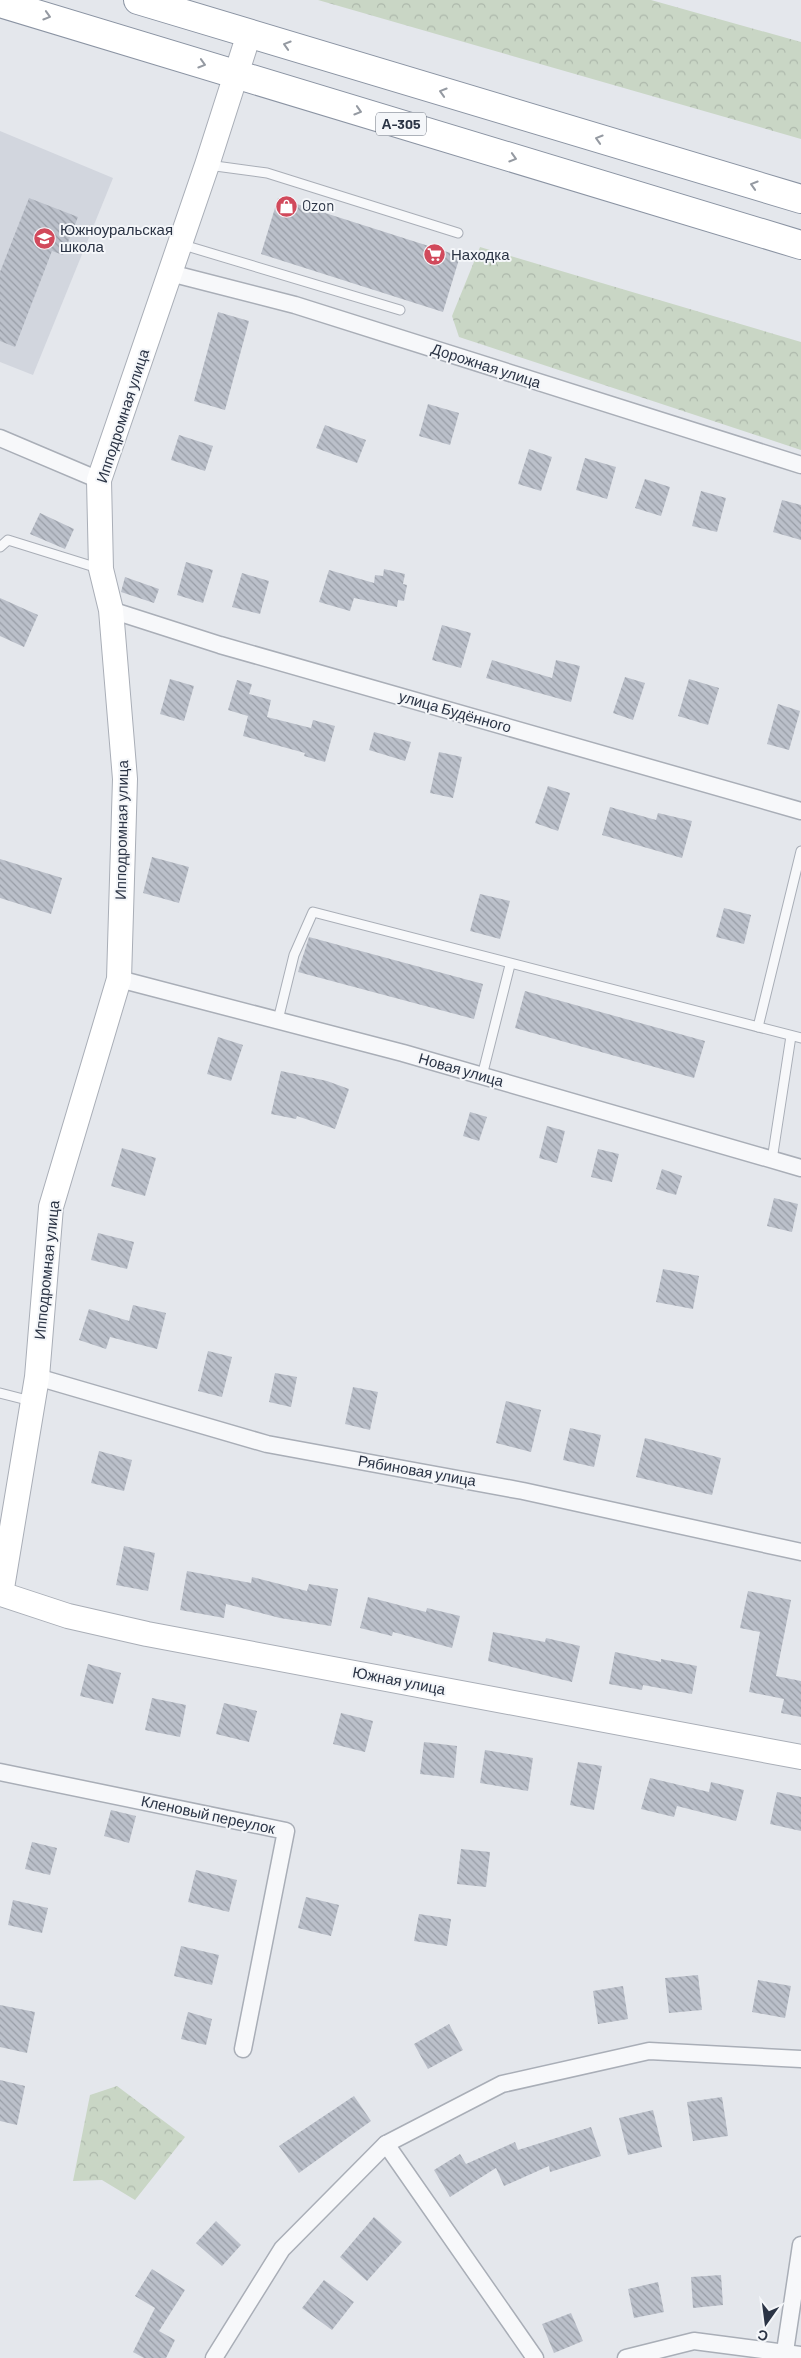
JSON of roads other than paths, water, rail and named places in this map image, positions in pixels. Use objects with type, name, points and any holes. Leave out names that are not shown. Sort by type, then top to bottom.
[{"type":"highway","points":[[138,0],[801,200]]},
{"type":"highway","name":"А-305","points":[[0,3],[801,245]]},
{"type":"street","name":"Ипподромная улица","points":[[0,1595],[37,1377],[51,1207],[119,979],[125,779],[111,610],[101,569],[99,480],[207,165],[248,34]]},
{"type":"street","name":"Дорожная улица","points":[[170,273],[295,305],[801,464]]},
{"type":"street","points":[[0,438],[99,480]]},
{"type":"street","name":"улица Будённого","points":[[111,610],[220,645],[801,810]]},
{"type":"street","name":"Новая улица","points":[[119,979],[482,1076],[801,1168]]},
{"type":"street","name":"Рябиновая улица","points":[[37,1377],[267,1444],[523,1491],[801,1552]]},
{"type":"street","name":"Южная улица","points":[[0,1595],[68,1616],[147,1634],[801,1757]]},
{"type":"street","name":"Кленовый переулок","points":[[0,1772],[286,1831],[243,2049]]},
{"type":"street","points":[[214,2358],[282,2249],[386,2144],[502,2084],[649,2051],[801,2059]]},
{"type":"street","points":[[386,2144],[535,2358]]},
{"type":"street","points":[[626,2358],[694,2341],[790,2355],[801,2245]]},
{"type":"lane","points":[[207,165],[267,173],[458,233]]},
{"type":"lane","points":[[180,243],[400,310]]},
{"type":"lane","points":[[0,547],[8,540],[101,569]]},
{"type":"lane","points":[[758,1027],[801,850]]},
{"type":"lane","points":[[278,1020],[294,955],[313,912],[510,965],[801,1038]]},
{"type":"lane","points":[[482,1076],[510,965]]},
{"type":"lane","points":[[772,1160],[791,1036]]},
{"type":"lane","points":[[0,1393],[33,1401]]},
{"type":"place","name":"Ozon","points":[[286,206]]},
{"type":"place","name":"Южноуральская школа","points":[[44,239]]},
{"type":"place","name":"Находка","points":[[435,255]]}]
